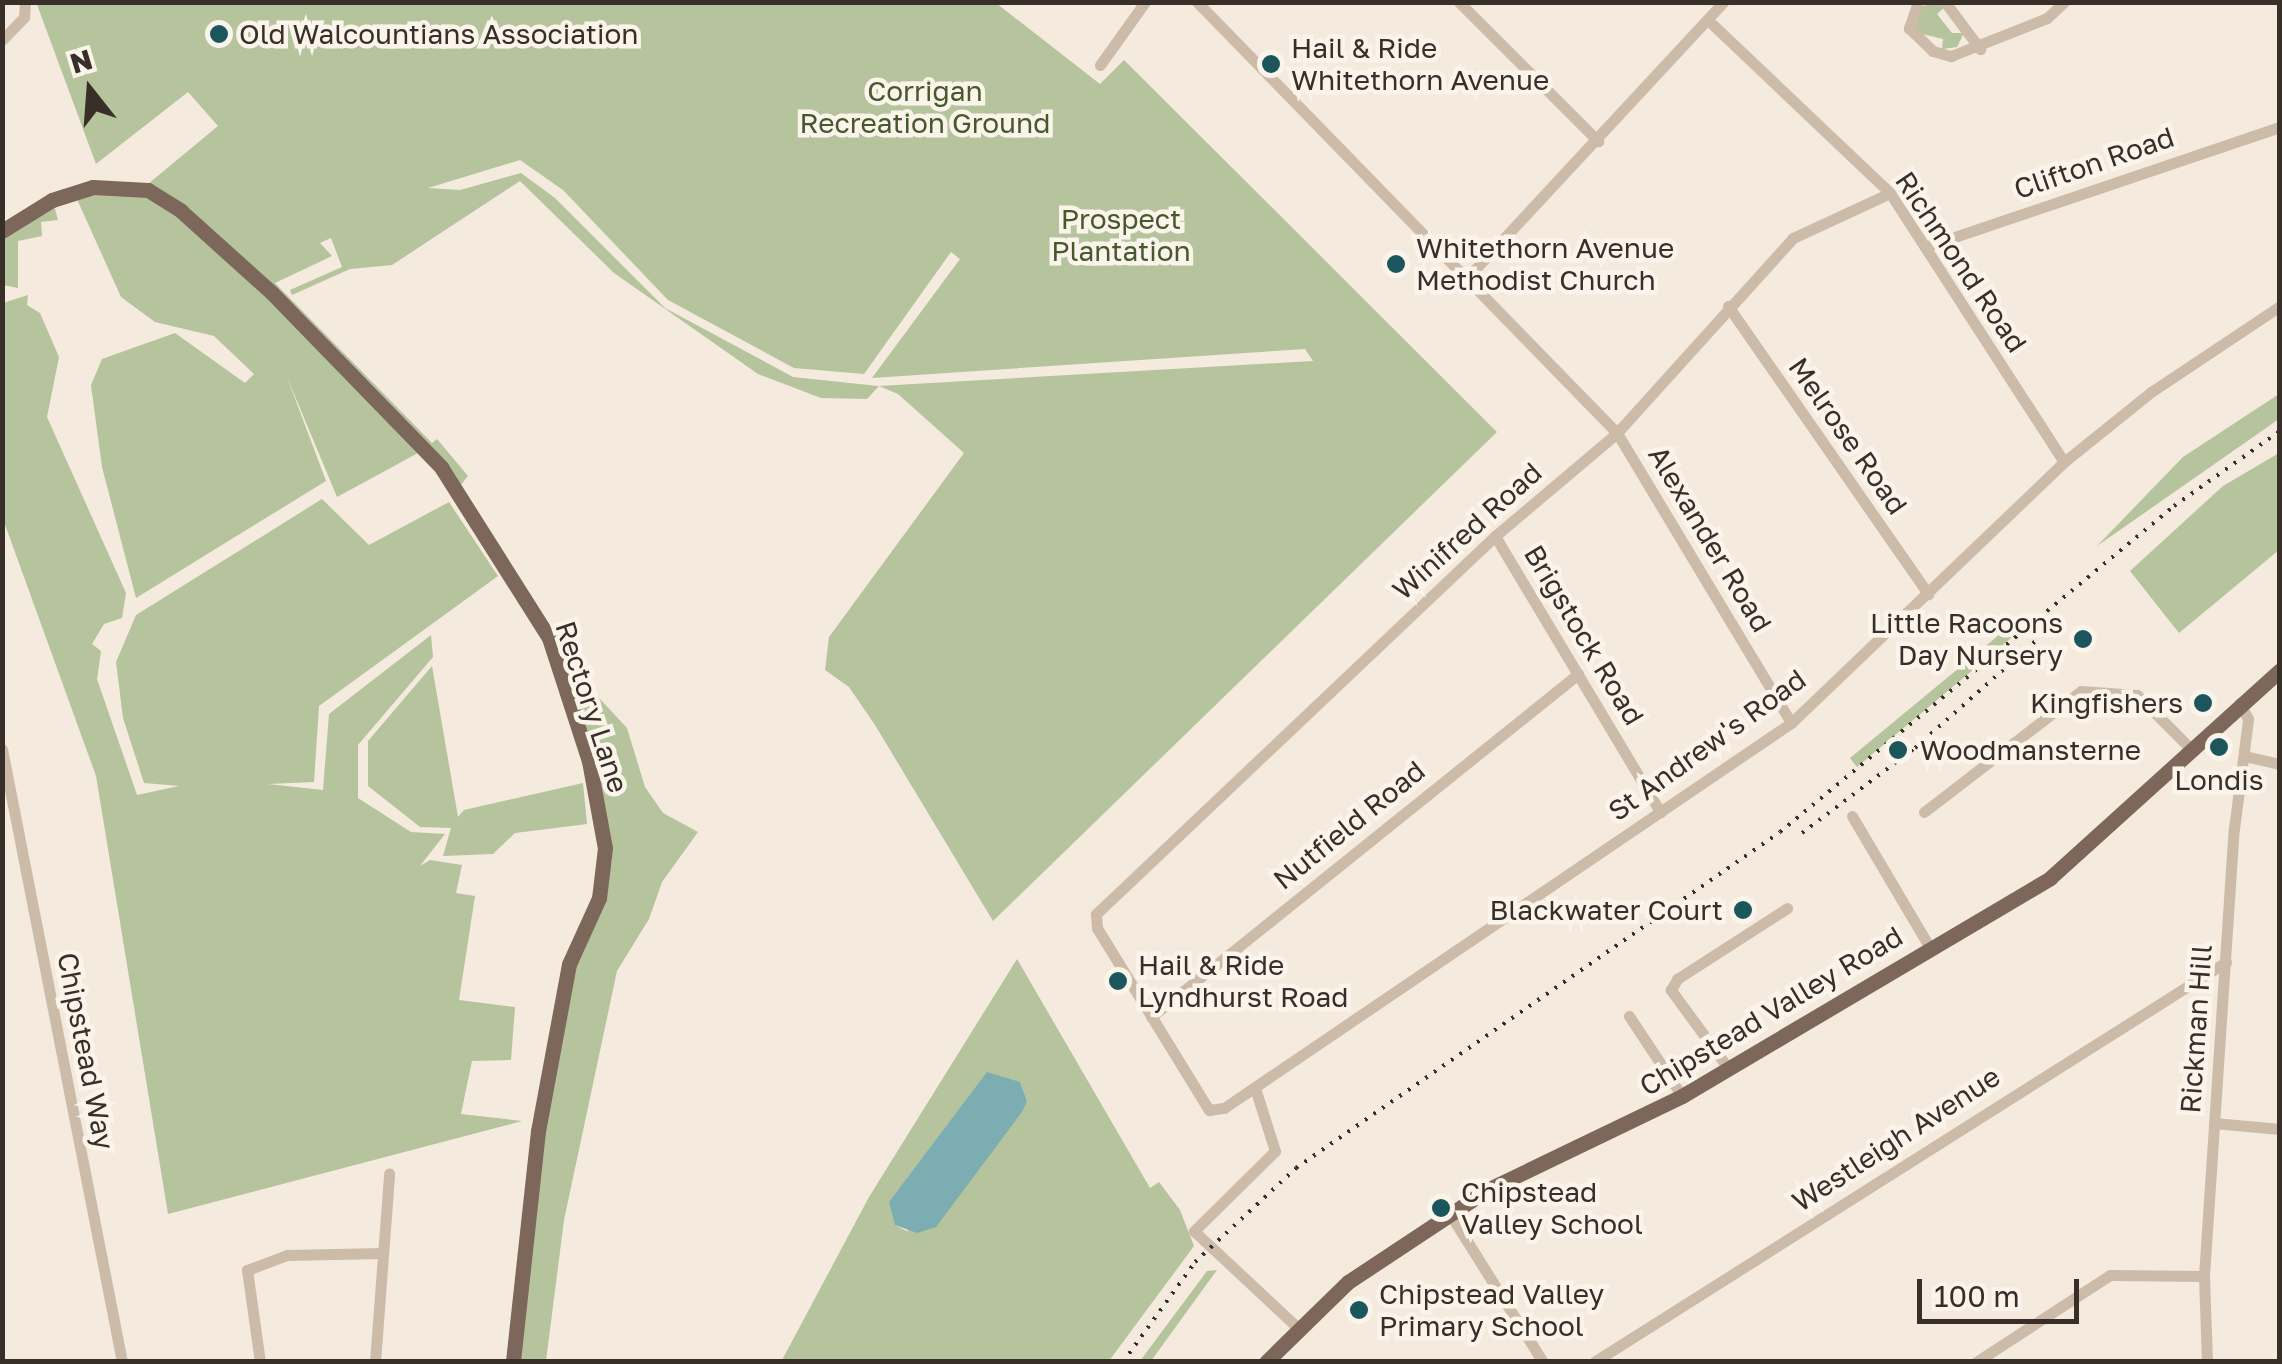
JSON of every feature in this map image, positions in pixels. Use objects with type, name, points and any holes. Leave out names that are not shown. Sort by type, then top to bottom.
[{"type":"main road","name":"Rectory Lane","points":[[2,232],[52,200],[92,187],[148,190],[181,210],[272,292],[441,467],[549,638],[594,780],[604,848],[599,898],[569,964],[538,1131],[513,1362]]},
{"type":"main road","name":"Chipstead Valley Road","points":[[1266,1362],[1348,1282],[1450,1214],[1546,1159],[1682,1096],[1929,946],[2050,878],[2188,746],[2280,670]]},
{"type":"street","points":[[2,40],[24,17],[25,2]]},
{"type":"street","points":[[1100,66],[1145,2]]},
{"type":"street","name":"Alexander Road","points":[[1197,2],[1617,433],[1791,722]]},
{"type":"street","points":[[1459,2],[1598,141]]},
{"type":"street","points":[[1466,279],[1710,22],[1724,2]]},
{"type":"street","points":[[1918,2],[1908,18],[1916,39],[1950,56],[1980,49],[2047,18],[2064,2]]},
{"type":"street","points":[[1945,2],[1980,49]]},
{"type":"street","name":"Richmond Road","points":[[1710,22],[1890,194],[2064,462]]},
{"type":"street","name":"Clifton Road","points":[[1924,247],[2280,127]]},
{"type":"street","name":"Winifred Road","points":[[1151,1017],[1096,928],[1099,910],[1495,536],[1617,433],[1728,306],[1800,234],[1890,194]]},
{"type":"street","name":"Melrose Road","points":[[1728,306],[1928,594]]},
{"type":"street","name":"St Andrew's Road","points":[[1151,1017],[1206,1108],[1224,1108],[1791,722],[2064,462],[2151,392],[2280,306]]},
{"type":"street","name":"Brigstock Road","points":[[1495,536],[1660,812]]},
{"type":"street","name":"Nutfield Road","points":[[1151,1017],[1578,674]]},
{"type":"street","points":[[1924,812],[2082,691],[2137,694],[2188,746]]},
{"type":"street","name":"Rickman Hill","points":[[2208,1362],[2204,1276],[2248,718],[2240,703]]},
{"type":"street","name":"Chipstead Way","points":[[2,749],[122,1362]]},
{"type":"street","points":[[2245,756],[2280,764]]},
{"type":"street","points":[[1852,816],[1929,946]]},
{"type":"street","points":[[1728,1068],[1671,990],[1677,979],[1787,908]]},
{"type":"street","name":"Westleigh Avenue","points":[[1594,1362],[2226,962]]},
{"type":"street","points":[[1629,1016],[1682,1096]]},
{"type":"street","points":[[1255,1088],[1275,1134],[1274,1155],[1194,1231],[1299,1329]]},
{"type":"street","points":[[2214,1122],[2280,1129]]},
{"type":"street","points":[[376,1362],[389,1174]]},
{"type":"street","points":[[1450,1214],[1543,1362]]},
{"type":"street","points":[[260,1362],[247,1270],[287,1255],[383,1253]]},
{"type":"street","points":[[1976,1362],[2100,1278],[2204,1276]]},
{"type":"green space","points":[[36,2],[996,3],[1100,84],[1124,60],[1497,432],[993,921],[875,725],[849,687],[825,670],[829,637],[964,453],[898,394],[879,386],[867,399],[821,398],[758,374],[614,273],[520,181],[392,265],[350,269],[292,295],[290,290],[342,267],[331,238],[320,243],[332,256],[275,283],[432,443],[437,439],[468,476],[460,486],[429,447],[337,497],[287,377],[326,481],[136,598],[102,467],[91,385],[102,359],[175,333],[245,383],[254,374],[214,336],[155,322],[121,297],[76,197],[148,184],[218,126],[188,92],[96,164]],"holes":[[[520,160],[563,190],[668,300],[794,368],[864,374],[951,252],[960,259],[872,378],[1305,349],[1313,361],[878,386],[793,377],[665,308],[555,198],[521,173],[460,190],[428,188]]]},
{"type":"green space","points":[[1936,3],[1945,7],[1937,14],[1952,33],[1964,33],[1957,47],[1942,49],[1943,39],[1918,33],[1913,25],[1919,7]]},
{"type":"green space","points":[[54,205],[58,220],[41,222],[42,236],[18,241],[18,288],[3,285],[3,239]]},
{"type":"green space","points":[[28,295],[27,305],[40,313],[59,357],[47,417],[126,593],[122,618],[104,624],[92,644],[101,651],[97,679],[137,795],[179,786],[144,783],[123,718],[116,662],[136,615],[322,499],[369,545],[449,502],[498,576],[319,706],[314,782],[268,784],[323,790],[329,714],[431,635],[433,657],[358,745],[358,798],[411,832],[445,834],[420,866],[430,860],[462,865],[456,893],[475,896],[459,1000],[515,1007],[511,1060],[472,1061],[461,1114],[522,1121],[168,1214],[96,776],[3,519],[3,303]]},
{"type":"green space","points":[[2279,394],[2279,419],[2097,546],[2183,457]]},
{"type":"green space","points":[[2279,453],[2279,550],[2179,633],[2130,571],[2223,486]]},
{"type":"green space","points":[[2005,630],[2011,638],[1857,767],[1850,758]]},
{"type":"green space","points":[[560,656],[627,728],[645,787],[663,813],[698,832],[662,882],[649,919],[617,971],[564,1220],[546,1361],[519,1362],[543,1123],[578,954],[599,916],[612,859],[601,784]]},
{"type":"green space","points":[[432,666],[458,817],[464,810],[583,783],[587,824],[515,833],[493,854],[443,856],[451,828],[420,827],[368,786],[368,741]]},
{"type":"green space","points":[[1017,959],[1150,1188],[1159,1182],[1180,1210],[1194,1246],[1109,1361],[781,1362],[869,1197]],"holes":[[[1020,1082],[1027,1101],[907,1231],[895,1225]]]},
{"type":"green space","points":[[1217,1270],[1151,1361],[1140,1361],[1207,1271]]},
{"type":"water","points":[[987,1072],[1020,1082],[1027,1101],[1022,1112],[936,1227],[917,1233],[895,1225],[889,1202]]},
{"type":"railway","points":[[1123,1362],[1195,1262],[1296,1168],[1780,832],[2174,506],[2280,431]]},
{"type":"railway","points":[[1802,833],[1915,748],[2041,636]]},
{"type":"place","name":"Old Walcountians Association","points":[[219,34]]},
{"type":"place","name":"Hail & Ride Whitethorn Avenue","points":[[1271,64]]},
{"type":"place","name":"Whitethorn Avenue Methodist Church","points":[[1396,264]]},
{"type":"place","name":"Little Racoons Day Nursery","points":[[2083,639]]},
{"type":"place","name":"Kingfishers","points":[[2203,703]]},
{"type":"place","name":"Londis","points":[[2219,747]]},
{"type":"place","name":"Woodmansterne","points":[[1898,750]]},
{"type":"place","name":"Blackwater Court","points":[[1743,910]]},
{"type":"place","name":"Hail & Ride Lyndhurst Road","points":[[1118,981]]},
{"type":"place","name":"Chipstead Valley School","points":[[1441,1208]]},
{"type":"place","name":"Chipstead Valley Primary School","points":[[1359,1310]]},
{"type":"park label","name":"Corrigan Recreation Ground","points":[[925,107]]},
{"type":"park label","name":"Prospect Plantation","points":[[1121,235]]}]
